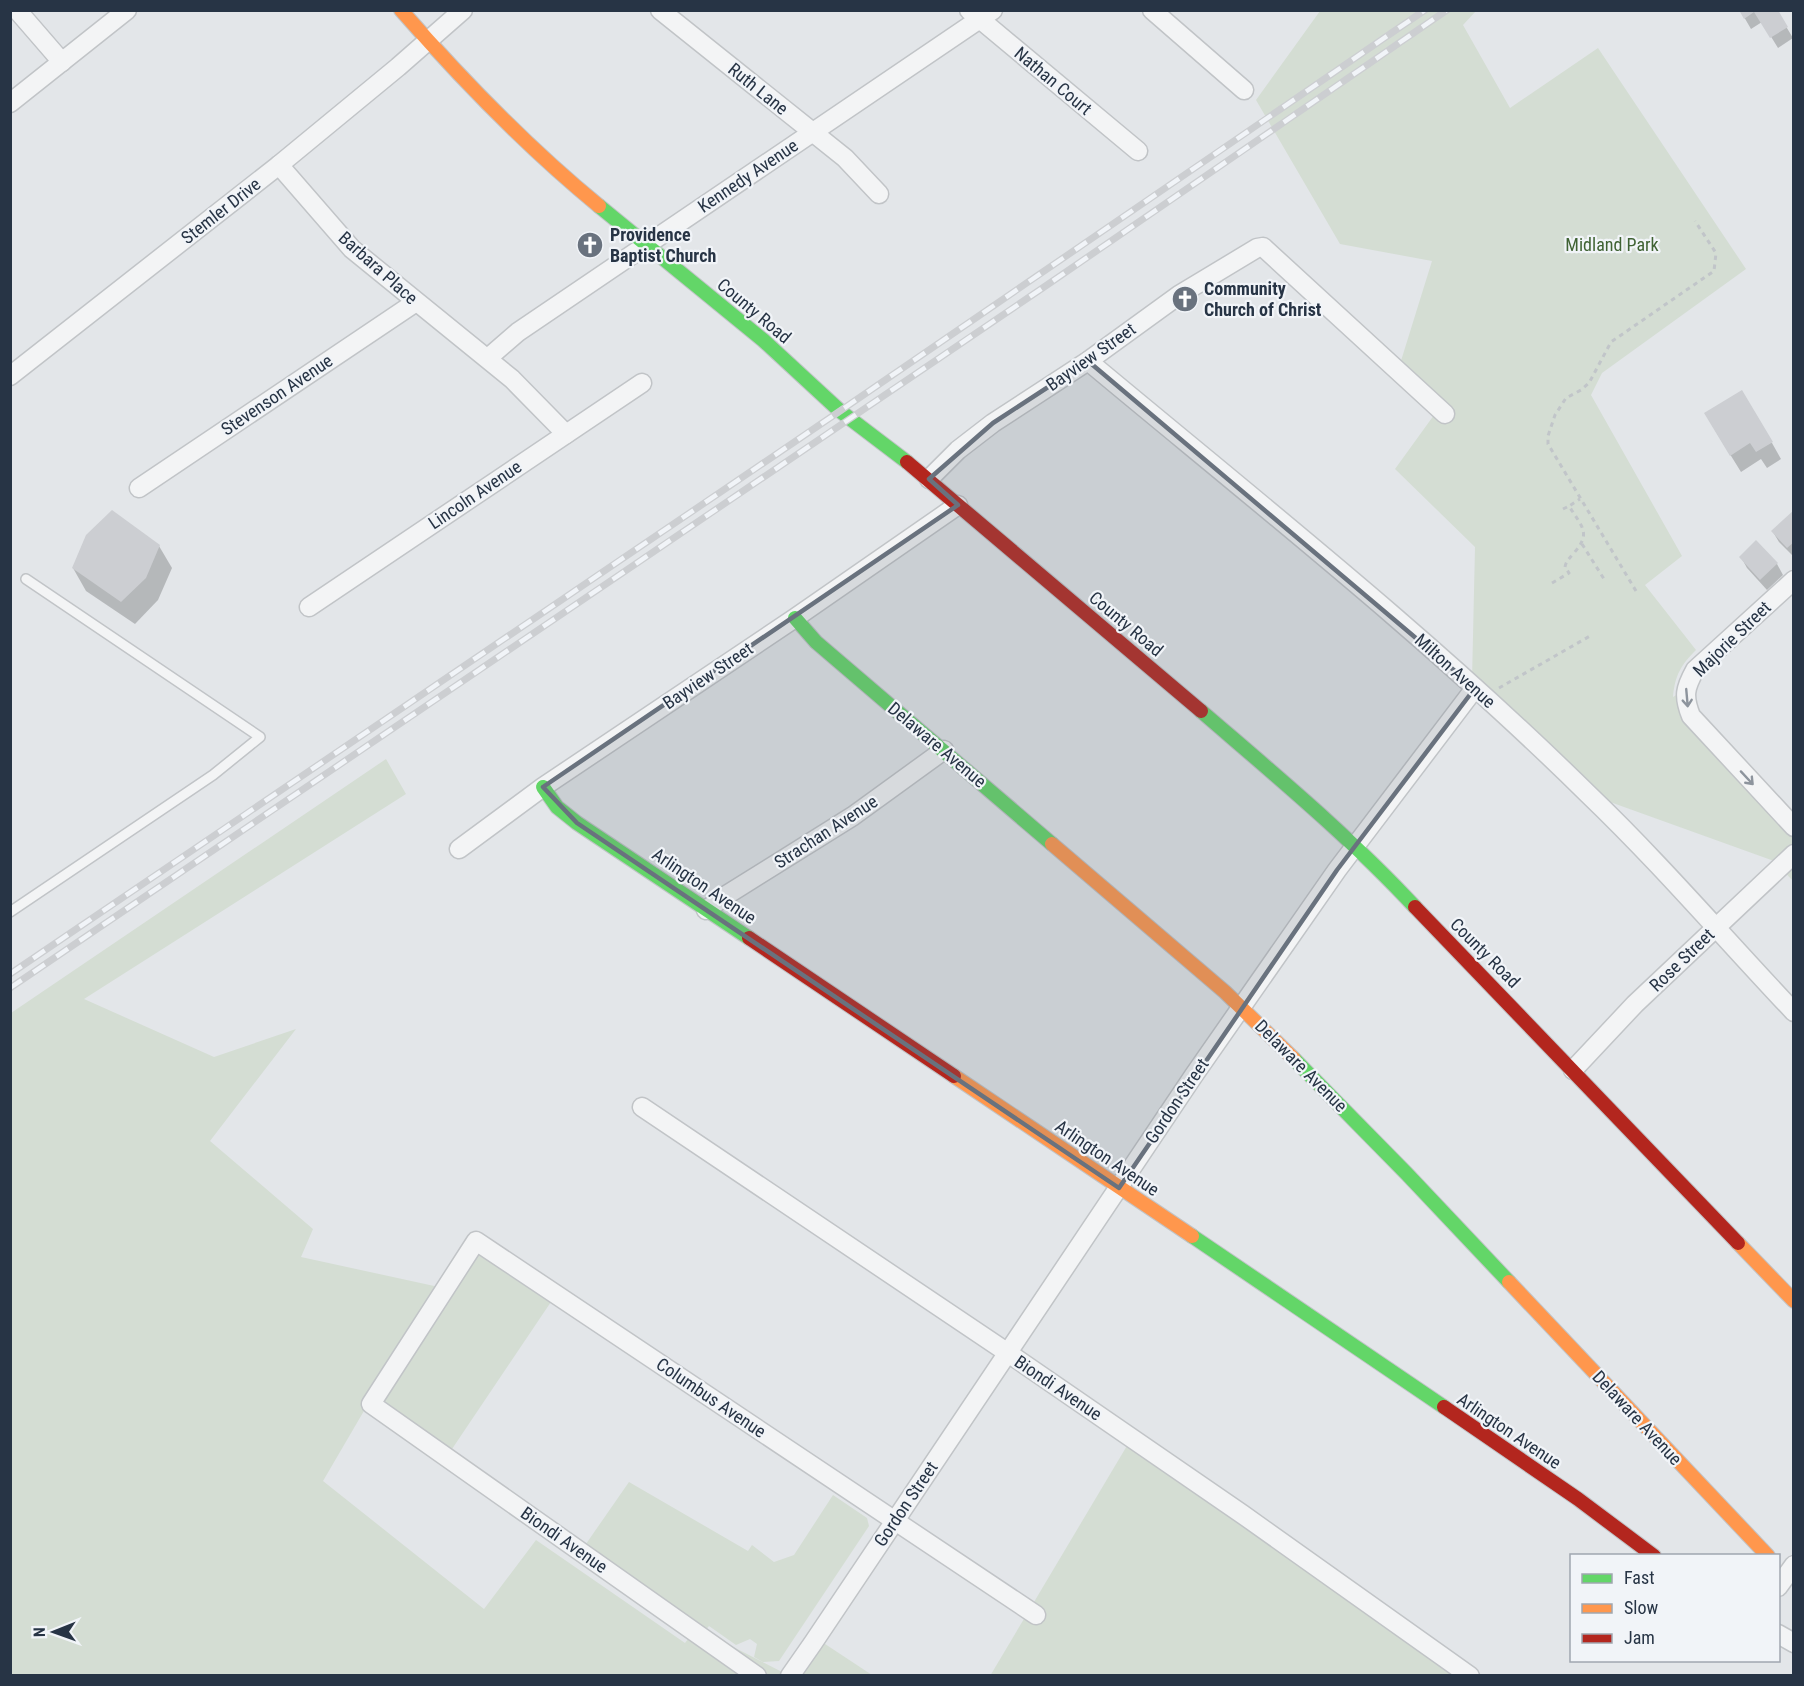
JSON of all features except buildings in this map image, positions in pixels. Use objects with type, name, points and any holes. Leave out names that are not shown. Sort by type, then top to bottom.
[{"type":"street","points":[[17,10],[62,62]]},
{"type":"street","points":[[10,103],[127,10]]},
{"type":"street","name":"County Road","points":[[401,10],[516,134],[588,197],[763,340],[840,411],[929,479],[1224,729],[1356,846],[1794,1301]]},
{"type":"street","name":"Stemler Drive","points":[[10,376],[279,165],[463,10]]},
{"type":"street","name":"Ruth Lane","points":[[660,10],[845,158],[879,194]]},
{"type":"street","points":[[1152,10],[1244,90]]},
{"type":"street","name":"Kennedy Avenue","points":[[488,358],[518,332],[813,133],[981,13]]},
{"type":"street","name":"Nathan Court","points":[[981,13],[1138,151]]},
{"type":"street","name":"Barbara Place","points":[[279,165],[352,249],[488,358]]},
{"type":"street","name":"Bayview Street","points":[[929,479],[958,450],[993,423],[1088,360],[1179,295],[1257,248],[1263,247],[1444,414]]},
{"type":"street","name":"Stevenson Avenue","points":[[139,488],[416,302]]},
{"type":"street","points":[[488,358],[525,391],[566,434]]},
{"type":"street","name":"Milton Avenue","points":[[1088,360],[1475,688],[1588,793],[1794,1011]]},
{"type":"street","name":"Lincoln Avenue","points":[[309,607],[642,383]]},
{"type":"street","name":"Bayview Street","points":[[459,849],[543,787],[795,618],[958,505]]},
{"type":"street","name":"Majorie Street","points":[[1794,580],[1695,670],[1687,686],[1685,701],[1691,716],[1794,827]]},
{"type":"street","name":"Delaware Avenue","points":[[795,618],[816,642],[1242,1007],[1407,1174],[1766,1554]]},
{"type":"street","name":"Gordon Street","points":[[790,1676],[1242,1007],[1356,846],[1475,688]]},
{"type":"street","name":"Strachan Avenue","points":[[706,910],[853,816],[944,750]]},
{"type":"street","name":"Arlington Avenue","points":[[543,787],[557,807],[578,823],[1371,1356],[1578,1499],[1651,1554]]},
{"type":"street","name":"Rose Street","points":[[1573,1070],[1635,1004],[1794,854]]},
{"type":"street","name":"Biondi Avenue","points":[[642,1107],[1008,1353],[1242,1514],[1470,1676]]},
{"type":"street","name":"Columbus Avenue","points":[[417,1332],[476,1240],[1036,1616]]},
{"type":"street","name":"Biondi Avenue","points":[[417,1332],[371,1404],[757,1676]]},
{"type":"street","points":[[1780,1584],[1787,1567]]},
{"type":"street","points":[[1780,1635],[1794,1643]]},
{"type":"lane","points":[[10,912],[213,775],[260,737],[26,579]]},
{"type":"path","points":[[1636,591],[1548,444],[1548,436],[1555,415],[1566,398],[1589,383],[1611,342],[1714,271],[1716,253],[1695,221]]},
{"type":"path","points":[[1563,509],[1581,498]]},
{"type":"path","points":[[1552,583],[1569,573],[1565,567],[1566,562],[1582,544],[1584,531],[1569,506]]},
{"type":"path","points":[[1582,544],[1604,579]]},
{"type":"path","points":[[1520,675],[1590,636]]},
{"type":"highlighted area","points":[[1088,361],[1475,688],[1337,870],[1119,1188],[577,823],[543,787],[958,505],[929,479],[993,423]]},
{"type":"green space","name":"Midland Park","points":[[1320,11],[1476,11],[1463,25],[1510,108],[1598,48],[1746,269],[1602,373],[1591,395],[1682,556],[1645,585],[1696,650],[1680,671],[1675,682],[1673,697],[1683,691],[1704,722],[1793,815],[1793,881],[1774,861],[1599,798],[1472,680],[1475,547],[1395,469],[1442,404],[1400,364],[1432,261],[1340,244],[1256,100]]},
{"type":"green space","points":[[386,759],[406,794],[84,999],[214,1057],[296,1029],[210,1141],[313,1229],[301,1257],[448,1289],[484,1238],[559,1290],[450,1452],[368,1404],[323,1481],[484,1609],[536,1540],[685,1643],[696,1629],[579,1554],[629,1482],[748,1551],[752,1545],[774,1562],[794,1555],[833,1495],[867,1518],[869,1526],[779,1661],[763,1662],[754,1657],[757,1644],[750,1639],[736,1645],[709,1626],[704,1632],[788,1675],[11,1676],[11,1013]]},
{"type":"green space","points":[[1131,1439],[1474,1676],[990,1676]]},
{"type":"green space","points":[[822,1642],[872,1675],[799,1676]]},
{"type":"railway","points":[[10,974],[840,411],[1425,10]]},
{"type":"railway","points":[[10,988],[1047,285],[1447,10]]},
{"type":"traffic: fast","points":[[599,206],[763,340],[840,411],[907,462]]},
{"type":"traffic: fast","points":[[795,618],[816,642],[1052,844]]},
{"type":"traffic: fast","points":[[1201,711],[1338,830],[1415,907]]},
{"type":"traffic: fast","points":[[543,787],[557,807],[577,823],[749,938]]},
{"type":"traffic: fast","points":[[1294,1059],[1509,1282]]},
{"type":"traffic: fast","points":[[1192,1236],[1444,1407]]},
{"type":"traffic: slow","points":[[401,10],[496,112],[572,184],[599,206]]},
{"type":"traffic: slow","points":[[1052,844],[1225,992],[1294,1059]]},
{"type":"traffic: slow","points":[[954,1076],[1192,1236]]},
{"type":"traffic: slow","points":[[1738,1243],[1794,1301]]},
{"type":"traffic: slow","points":[[1509,1282],[1766,1554]]},
{"type":"traffic: jam","points":[[907,462],[1201,711]]},
{"type":"traffic: jam","points":[[1415,907],[1738,1243]]},
{"type":"traffic: jam","points":[[749,938],[954,1076]]},
{"type":"traffic: jam","points":[[1444,1407],[1578,1499],[1651,1554]]},
{"type":"place","name":"Providence Baptist Church","points":[[590,245]]},
{"type":"place","name":"Community Church of Christ","points":[[1185,299]]}]
